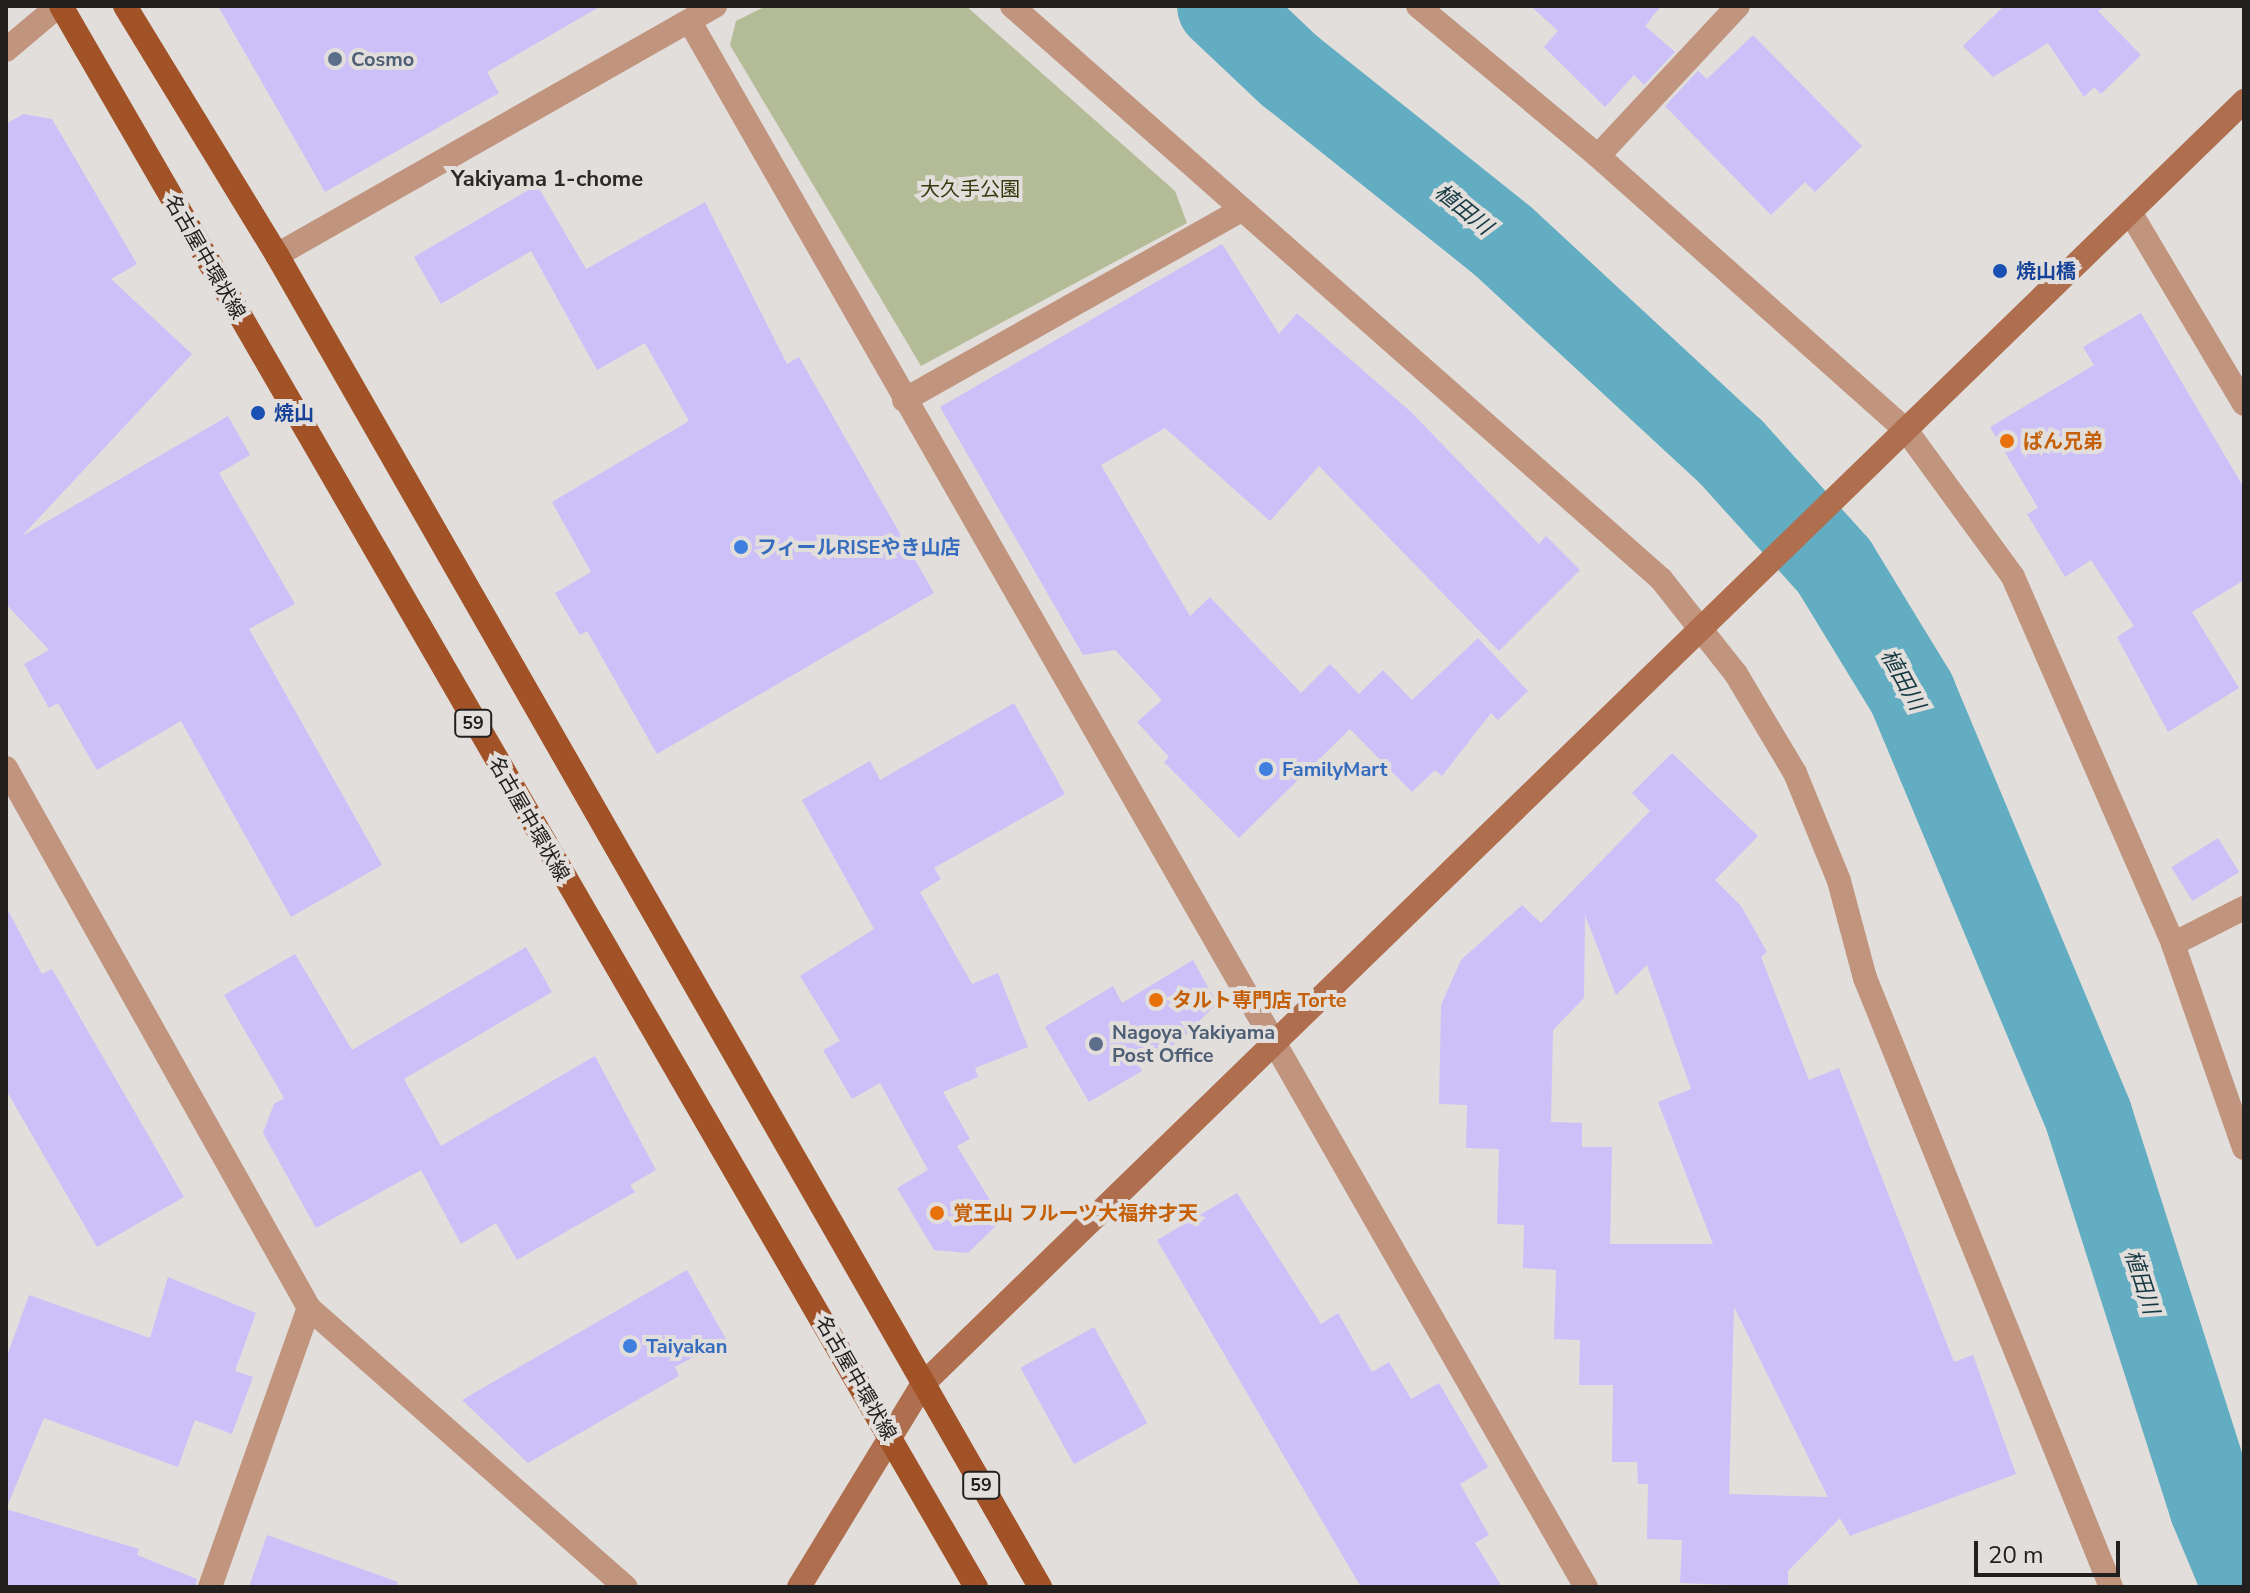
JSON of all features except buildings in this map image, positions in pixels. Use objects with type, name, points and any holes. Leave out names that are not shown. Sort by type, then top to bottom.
[{"type":"main road","name":"名古屋中環状線","points":[[59,6],[976,1587]]},
{"type":"main road","name":"59","points":[[125,6],[277,255],[1040,1587]]},
{"type":"street","points":[[6,50],[59,6]]},
{"type":"street","points":[[277,255],[715,6]]},
{"type":"street","points":[[1012,6],[1240,211],[1661,579],[1704,627],[1795,773],[1839,881],[1865,978],[2111,1587]]},
{"type":"street","points":[[1418,6],[1598,156],[1906,430],[2013,577],[2173,944],[2244,1148]]},
{"type":"street","points":[[1598,156],[1738,6]]},
{"type":"street","points":[[690,22],[1272,1048],[1586,1587]]},
{"type":"street","points":[[799,1587],[923,1384],[2244,101]]},
{"type":"street","points":[[904,400],[1240,211]]},
{"type":"street","points":[[2130,212],[2244,404]]},
{"type":"street","points":[[6,768],[309,1308],[625,1587]]},
{"type":"street","points":[[2173,944],[2244,908]]},
{"type":"street","points":[[210,1587],[309,1308]]},
{"type":"green space","name":"大久手公園","points":[[766,6],[966,6],[1175,191],[1187,223],[921,366],[730,45],[736,21]]},
{"type":"waterway","name":"植田川","points":[[1221,6],[1290,71],[1503,241],[1731,452],[1834,566],[1912,694],[2089,1118],[2213,1507],[2244,1581]]},
{"type":"place","name":"Cosmo","points":[[335,59]]},
{"type":"place","name":"焼山橋","points":[[2000,271]]},
{"type":"place","name":"焼山","points":[[258,413]]},
{"type":"place","name":"ぱん兄弟","points":[[2007,441]]},
{"type":"place","name":"フィールRISEやき山店","points":[[741,547]]},
{"type":"place","name":"FamilyMart","points":[[1266,769]]},
{"type":"place","name":"タルト専門店 Torte","points":[[1156,1000]]},
{"type":"place","name":"Nagoya Yakiyama Post Office","points":[[1096,1044]]},
{"type":"place","name":"覚王山 フルーツ大福弁才天","points":[[937,1213]]},
{"type":"place","name":"Taiyakan","points":[[630,1346]]},
{"type":"district","name":"Yakiyama 1-chome","points":[[547,180]]}]
